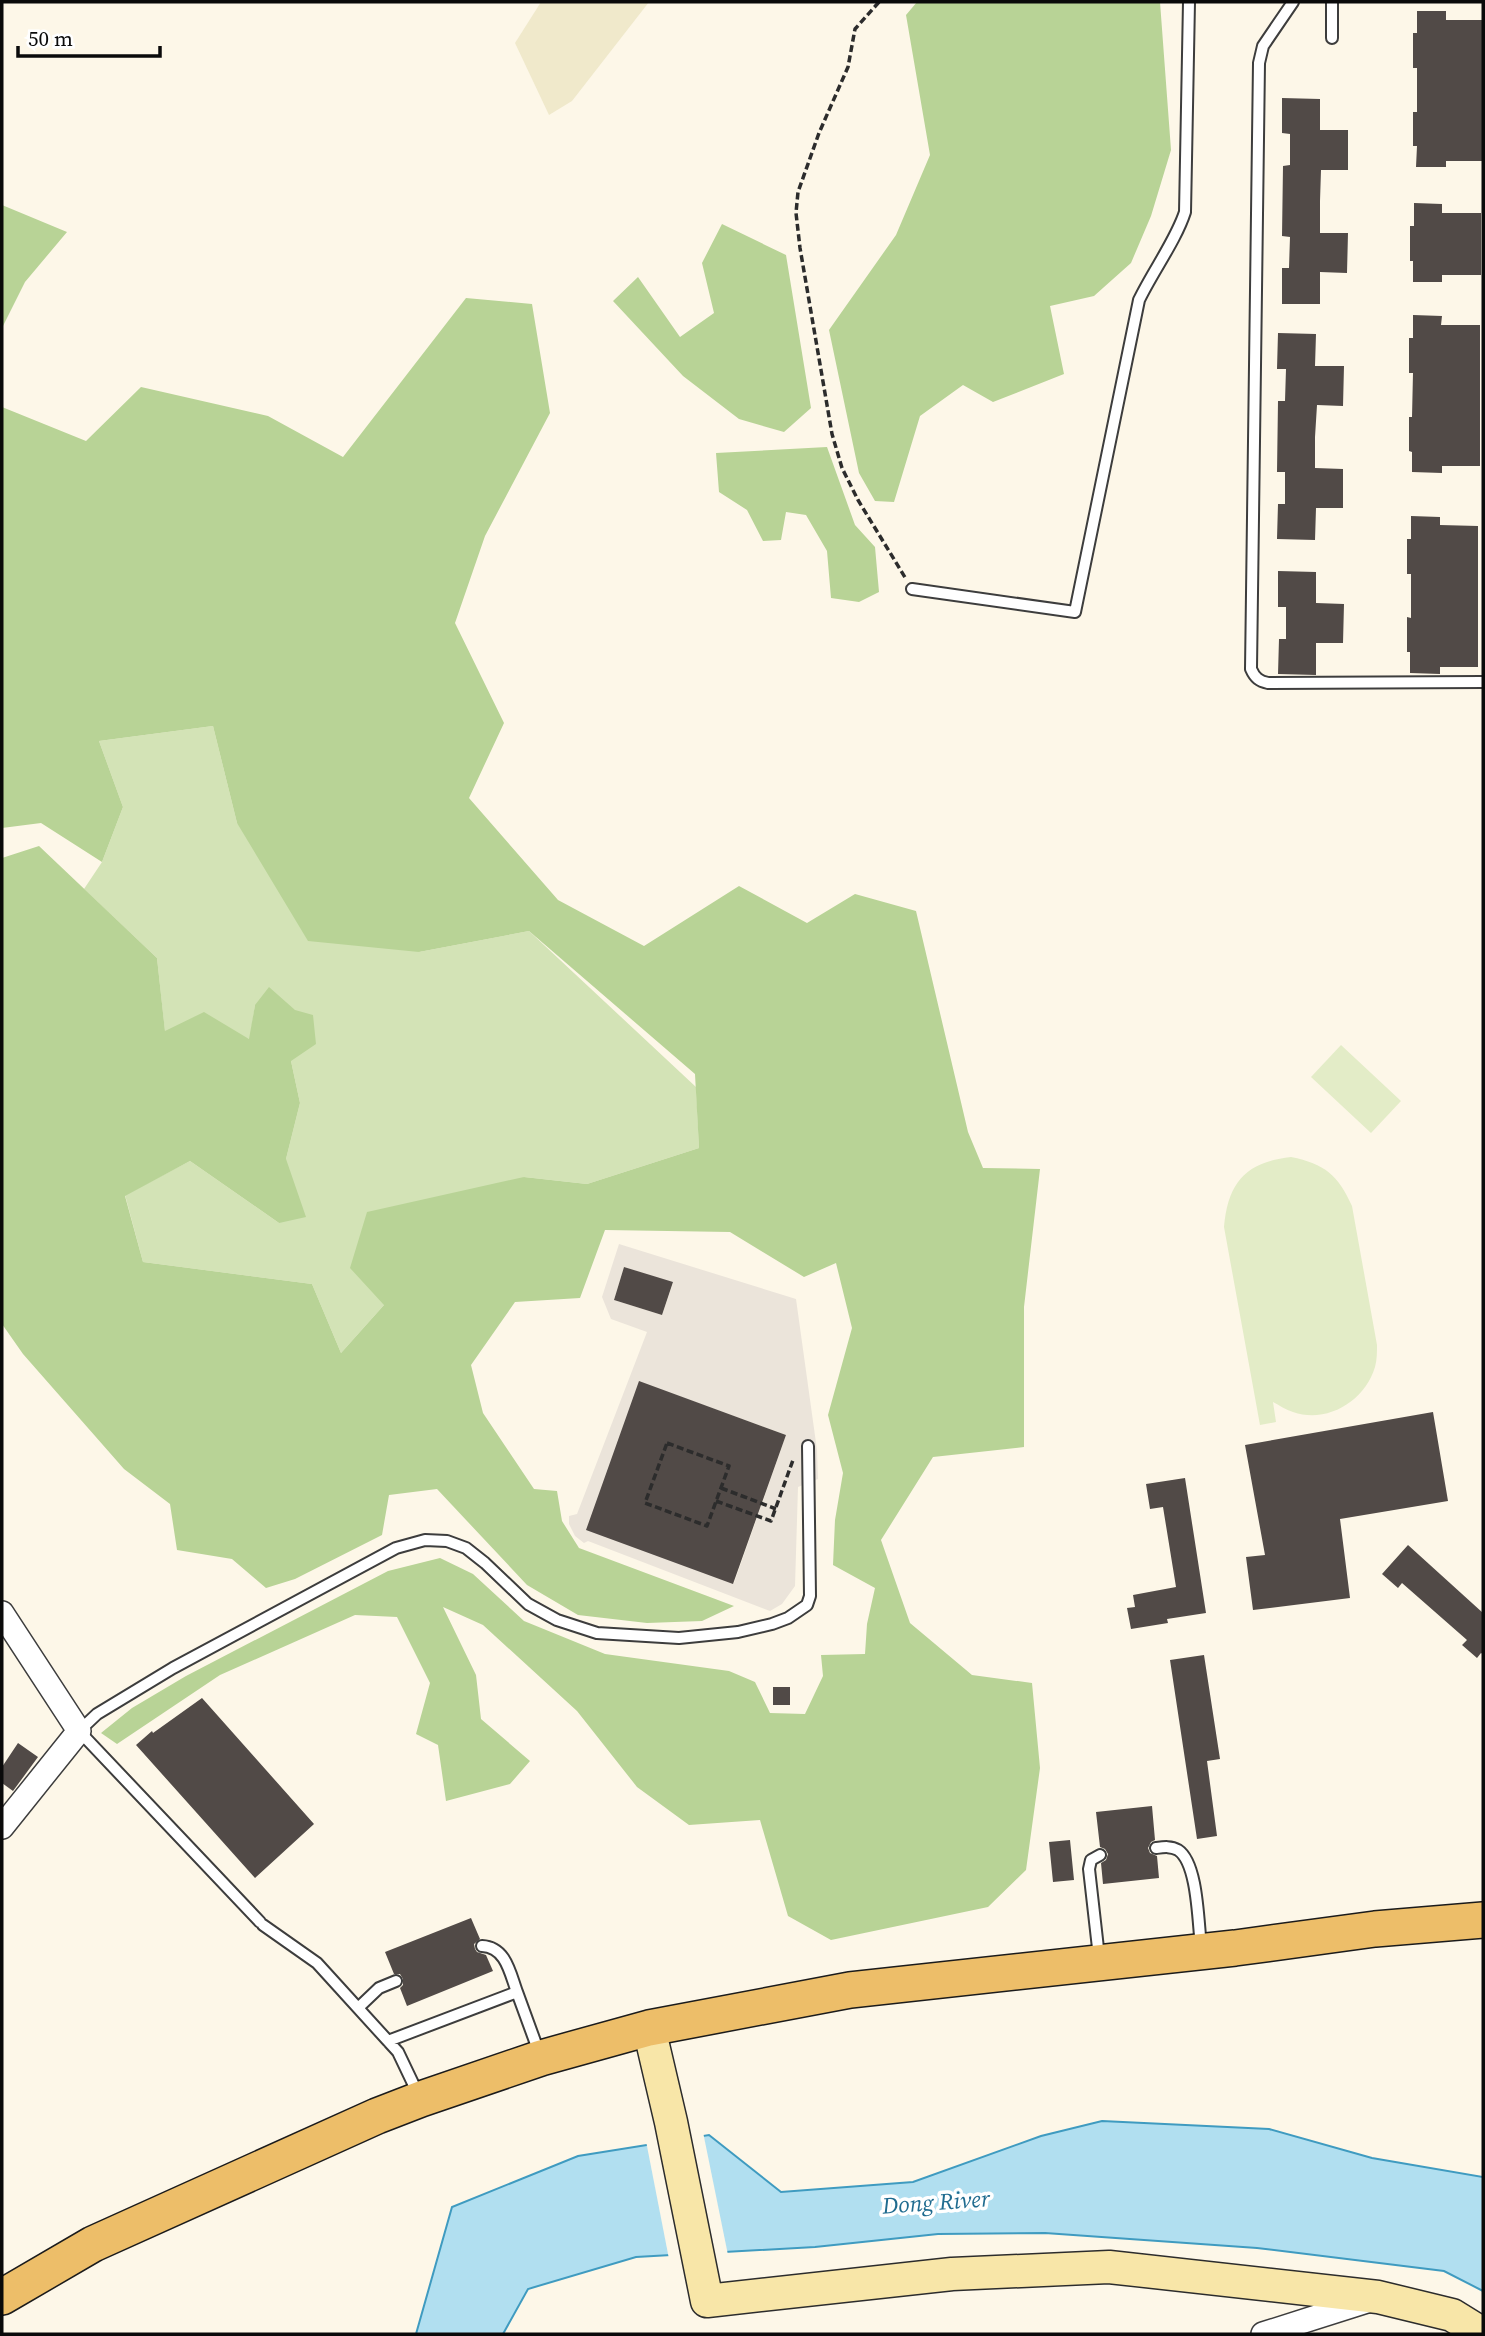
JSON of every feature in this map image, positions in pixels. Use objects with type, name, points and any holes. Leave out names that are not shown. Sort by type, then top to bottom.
[{"type":"main road","points":[[2,2297],[93,2244],[377,2116],[541,2058],[649,2028],[850,1990],[1202,1952],[1375,1929],[1483,1920]]},
{"type":"main road","points":[[2,2269],[93,2244]]},
{"type":"street","points":[[2,1613],[79,1731],[2,1827]]},
{"type":"street","points":[[649,2028],[707,2301],[952,2274],[1109,2267],[1378,2297],[1452,2315],[1483,2334]]},
{"type":"street","points":[[1263,2334],[1378,2297]]},
{"type":"lane","points":[[912,589],[1075,612],[1139,300],[1151,274],[1181,227],[1185,212],[1189,2]]},
{"type":"lane","points":[[1293,2],[1263,47],[1259,63],[1249,661],[1251,669],[1254,677],[1268,683],[1483,682]]},
{"type":"lane","points":[[1332,2],[1332,38]]},
{"type":"lane","points":[[421,2099],[398,2052],[358,2008],[317,1964],[262,1924],[79,1731],[97,1714],[173,1668],[396,1548],[425,1540],[447,1541],[466,1548],[528,1604],[557,1620],[597,1633],[679,1638],[738,1632],[772,1624],[797,1613],[807,1605],[810,1596],[808,1449]]},
{"type":"lane","points":[[1156,1847],[1177,1850],[1190,1866],[1202,1952]]},
{"type":"lane","points":[[1100,1855],[1091,1860],[1089,1869],[1100,1963]]},
{"type":"lane","points":[[482,1946],[495,1948],[502,1955],[541,2058]]},
{"type":"lane","points":[[358,2008],[379,1988],[396,1980]]},
{"type":"lane","points":[[388,2041],[517,1992]]},
{"type":"path","points":[[879,2],[855,29],[848,67],[819,133],[798,191],[796,213],[832,433],[842,468],[858,500],[912,589]]},
{"type":"path","points":[[667,1443],[729,1466],[716,1501],[707,1527],[645,1503],[667,1443]]},
{"type":"path","points":[[716,1501],[771,1521],[795,1452],[808,1449]]},
{"type":"path","points":[[720,1488],[776,1509]]},
{"type":"shaded area","points":[[541,2],[649,2],[572,101],[549,115],[515,43]]},
{"type":"shaded area","points":[[619,1244],[796,1299],[817,1450],[818,1479],[798,1487],[795,1586],[782,1604],[770,1611],[588,1541],[584,1543],[575,1536],[569,1524],[569,1516],[577,1514],[647,1332],[611,1319],[602,1297]],"holes":[[[624,1267],[673,1283],[662,1315],[614,1300]],[[640,1382],[786,1435],[734,1583],[733,1583]]]},
{"type":"green space","points":[[917,2],[1160,2],[1171,150],[1151,216],[1131,263],[1094,296],[1050,306],[1064,374],[993,402],[963,385],[920,416],[894,502],[875,501],[859,473],[829,330],[896,235],[930,155],[906,15]]},
{"type":"green space","points":[[2,205],[67,232],[25,282],[2,328]]},
{"type":"green space","points":[[722,224],[786,255],[811,408],[784,432],[739,419],[683,376],[613,301],[638,277],[680,337],[714,313],[702,263]]},
{"type":"green space","points":[[466,298],[532,304],[550,413],[485,536],[455,623],[504,723],[469,798],[558,900],[644,946],[739,886],[807,923],[855,894],[916,911],[968,1132],[983,1168],[1040,1169],[1024,1307],[1024,1447],[933,1457],[881,1540],[910,1623],[972,1675],[1032,1683],[1040,1768],[1026,1870],[988,1907],[831,1940],[788,1916],[760,1820],[689,1825],[637,1787],[577,1711],[483,1625],[443,1607],[476,1675],[481,1719],[530,1761],[510,1784],[446,1801],[438,1745],[416,1734],[430,1683],[397,1617],[355,1615],[220,1675],[117,1744],[101,1733],[132,1708],[186,1676],[388,1571],[440,1558],[473,1574],[524,1621],[605,1654],[729,1671],[755,1682],[770,1713],[805,1714],[823,1676],[821,1655],[865,1654],[867,1624],[875,1588],[833,1565],[835,1520],[843,1473],[828,1415],[852,1328],[836,1263],[804,1277],[730,1232],[605,1230],[580,1298],[515,1302],[471,1365],[483,1413],[534,1489],[557,1491],[562,1521],[579,1548],[734,1606],[702,1621],[647,1623],[578,1615],[527,1585],[437,1489],[389,1495],[382,1535],[295,1579],[266,1588],[232,1559],[177,1550],[170,1504],[124,1469],[23,1354],[2,1324],[2,858],[39,846],[157,958],[165,1031],[204,1012],[249,1039],[255,1005],[269,987],[295,1010],[313,1015],[316,1044],[291,1061],[300,1103],[286,1159],[306,1217],[279,1223],[190,1161],[125,1196],[143,1262],[312,1284],[341,1353],[384,1305],[350,1268],[367,1212],[524,1177],[587,1184],[699,1148],[695,1074],[529,931],[419,952],[308,941],[237,823],[213,726],[99,741],[123,807],[102,862],[41,823],[2,828],[2,407],[86,441],[141,387],[268,416],[343,457]]},
{"type":"green space","points":[[827,447],[855,525],[875,547],[879,592],[859,602],[831,598],[827,551],[806,515],[786,512],[781,540],[763,541],[747,510],[719,492],[716,453]]},
{"type":"green space","points":[[213,726],[237,823],[419,952],[529,931],[696,1087],[699,1148],[587,1184],[524,1177],[384,1305],[341,1353],[312,1284],[143,1262],[125,1195],[190,1161],[279,1223],[286,1159],[300,1103],[291,1061],[255,1005],[250,1039],[165,1032],[157,958],[84,889],[102,862],[123,807],[99,741]]},
{"type":"green space","points":[[1341,1045],[1401,1101],[1371,1133],[1311,1077]]},
{"type":"green space","points":[[1291,1157],[1313,1163],[1329,1172],[1352,1206],[1377,1345],[1377,1359],[1363,1390],[1343,1407],[1319,1415],[1306,1415],[1290,1411],[1273,1402],[1276,1422],[1260,1425],[1224,1227],[1230,1198],[1242,1177],[1262,1164]]},
{"type":"water","name":"Dong River","points":[[1102,2121],[1269,2129],[1372,2158],[1483,2177],[1483,2291],[1444,2271],[1257,2248],[1045,2233],[938,2234],[815,2247],[636,2257],[528,2289],[503,2334],[416,2334],[452,2207],[578,2156],[709,2135],[781,2192],[913,2182],[1041,2136]]},
{"type":"pier","points":[[703,2132],[728,2255],[669,2259],[646,2141]]},
{"type":"building","points":[[1417,11],[1446,11],[1446,20],[1483,20],[1483,161],[1446,161],[1446,167],[1416,167],[1417,146],[1413,146],[1413,112],[1417,112],[1417,68],[1413,68],[1413,33],[1417,33]]},
{"type":"building","points":[[1282,98],[1320,99],[1320,130],[1348,130],[1348,170],[1321,170],[1320,201],[1320,233],[1348,233],[1347,273],[1320,272],[1320,304],[1282,304],[1282,268],[1289,268],[1290,237],[1282,236],[1283,166],[1290,165],[1290,134],[1282,133]]},
{"type":"building","points":[[1414,203],[1442,204],[1442,213],[1481,213],[1481,275],[1442,275],[1442,282],[1413,282],[1410,226],[1414,226]]},
{"type":"building","points":[[1413,315],[1442,316],[1441,325],[1480,325],[1480,466],[1442,466],[1442,473],[1412,472],[1409,417],[1412,417],[1413,373],[1409,373],[1409,338],[1413,338]]},
{"type":"building","points":[[1278,333],[1316,334],[1315,366],[1344,366],[1343,406],[1317,405],[1315,437],[1315,468],[1343,469],[1343,508],[1316,508],[1315,540],[1277,539],[1278,504],[1285,504],[1285,472],[1277,472],[1278,401],[1285,401],[1286,369],[1277,369]]},
{"type":"building","points":[[1411,516],[1440,517],[1440,525],[1478,526],[1478,667],[1440,667],[1440,674],[1410,673],[1407,617],[1411,618],[1411,574],[1407,574],[1407,539],[1411,539]]},
{"type":"building","points":[[1278,571],[1316,572],[1316,603],[1344,604],[1343,643],[1316,643],[1316,675],[1278,674],[1279,639],[1286,639],[1286,607],[1278,607]]},
{"type":"building","points":[[624,1267],[673,1282],[662,1315],[614,1300]]},
{"type":"building","points":[[639,1381],[786,1435],[733,1584],[586,1530]]},
{"type":"building","points":[[1433,1412],[1448,1501],[1340,1519],[1350,1598],[1253,1610],[1246,1557],[1265,1555],[1245,1445]]},
{"type":"building","points":[[1185,1478],[1206,1613],[1167,1619],[1168,1623],[1131,1629],[1127,1608],[1135,1607],[1133,1595],[1176,1587],[1163,1507],[1150,1509],[1146,1484]]},
{"type":"building","points":[[1408,1545],[1483,1613],[1483,1654],[1477,1658],[1462,1645],[1467,1640],[1402,1583],[1398,1588],[1382,1574]]},
{"type":"building","points":[[1204,1655],[1220,1759],[1207,1761],[1217,1836],[1197,1839],[1170,1660]]},
{"type":"building","points":[[773,1687],[790,1687],[790,1705],[773,1705]]},
{"type":"building","points":[[202,1698],[314,1824],[255,1878],[136,1745],[152,1731],[153,1733]]},
{"type":"building","points":[[18,1743],[38,1757],[13,1791],[2,1783],[2,1767]]},
{"type":"building","points":[[1152,1806],[1155,1840],[1148,1848],[1150,1853],[1157,1856],[1159,1878],[1103,1884],[1101,1863],[1106,1860],[1108,1854],[1100,1847],[1096,1812]]},
{"type":"building","points":[[1070,1840],[1074,1880],[1053,1882],[1049,1842]]},
{"type":"building","points":[[471,1918],[480,1939],[474,1944],[475,1949],[486,1955],[493,1971],[407,2006],[400,1988],[403,1979],[400,1974],[394,1974],[385,1952]]}]
